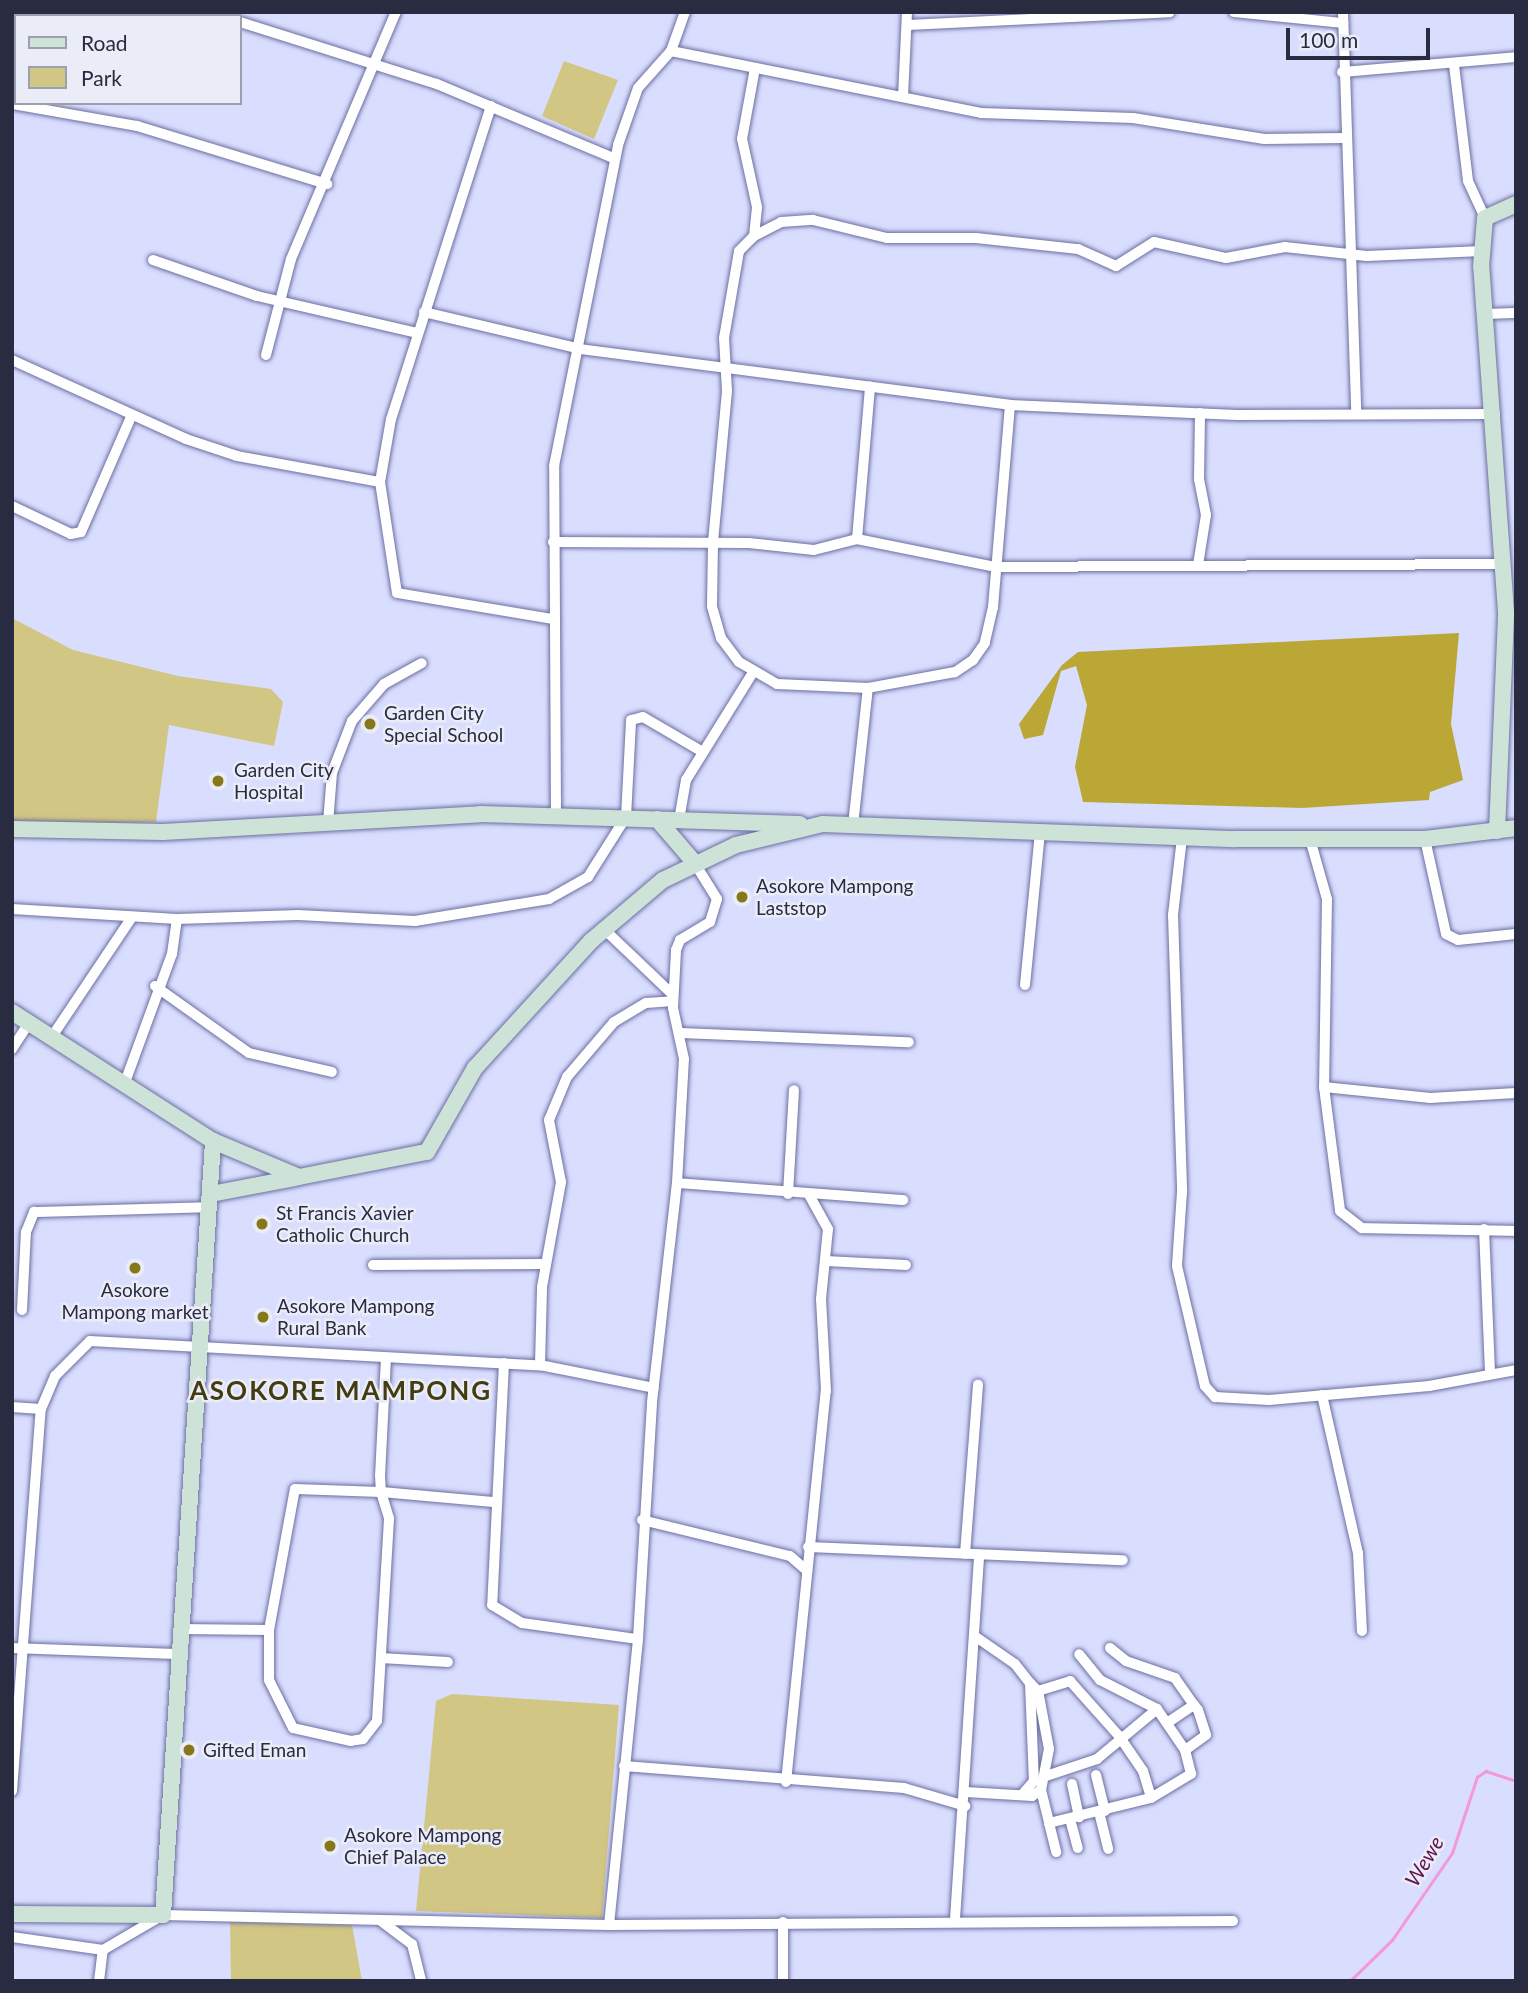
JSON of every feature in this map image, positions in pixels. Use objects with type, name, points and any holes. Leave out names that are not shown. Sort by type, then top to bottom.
[{"type":"street","points":[[266,355],[282,303],[291,259],[327,184],[355,97],[375,63],[396,12]]},
{"type":"street","points":[[555,814],[554,466],[580,349],[615,159],[638,88],[671,51],[685,12]]},
{"type":"street","points":[[903,97],[907,12]]},
{"type":"street","points":[[908,25],[1170,12]]},
{"type":"street","points":[[1234,12],[1343,18],[1344,138],[1353,255],[1356,413]]},
{"type":"street","points":[[242,23],[375,63],[491,106],[615,159]]},
{"type":"street","points":[[671,51],[1006,116],[1133,118],[1226,136],[1344,138]]},
{"type":"street","points":[[1342,72],[1454,65],[1516,57]]},
{"type":"street","points":[[1454,65],[1468,181],[1485,218],[1482,251],[1484,314],[1495,414],[1505,675],[1497,831]]},
{"type":"street","points":[[754,236],[757,207],[741,139],[755,68]]},
{"type":"street","points":[[17,105],[137,127],[327,184]]},
{"type":"street","points":[[491,106],[417,333],[380,482],[397,593],[553,619]]},
{"type":"street","points":[[1485,218],[1516,204]]},
{"type":"street","points":[[1010,405],[996,568],[985,643],[973,660],[955,673],[868,688],[810,688],[752,674],[721,638],[712,607],[713,542],[726,368],[724,338],[740,251],[754,236],[797,219],[887,238],[976,238],[1078,249],[1116,266],[1154,242],[1213,257],[1285,247],[1353,255],[1482,251]]},
{"type":"street","points":[[153,260],[282,303],[417,333]]},
{"type":"street","points":[[424,312],[580,349],[1010,405],[1199,413],[1495,414]]},
{"type":"street","points":[[1484,314],[1516,313]]},
{"type":"street","points":[[12,360],[131,417],[237,456],[380,482]]},
{"type":"street","points":[[857,539],[870,387]]},
{"type":"street","points":[[1198,565],[1206,515],[1199,479],[1199,413]]},
{"type":"street","points":[[12,506],[71,534],[80,532],[131,417]]},
{"type":"street","points":[[553,542],[713,542],[814,550],[857,539],[996,568],[1502,564]]},
{"type":"street","points":[[328,823],[332,773],[352,721],[384,684],[422,663]]},
{"type":"street","points":[[679,820],[686,780],[752,674]]},
{"type":"street","points":[[853,825],[868,688]]},
{"type":"street","points":[[12,909],[177,919],[451,920],[550,899],[588,877],[626,817],[631,720],[643,718],[703,752]]},
{"type":"street","points":[[12,829],[163,832],[555,814],[1182,838],[1425,839],[1516,828]]},
{"type":"street","points":[[610,1925],[638,1639],[642,1520],[677,1183],[680,1033],[673,998],[677,943],[700,931],[715,911],[711,885],[657,819]]},
{"type":"street","points":[[22,1310],[26,1233],[34,1212],[211,1200],[299,1177],[426,1152],[475,1068],[605,930],[694,862],[823,824]]},
{"type":"street","points":[[1025,985],[1040,833]]},
{"type":"street","points":[[1182,838],[1173,927],[1181,1292],[1205,1386],[1215,1397],[1322,1395],[1429,1387],[1516,1370]]},
{"type":"street","points":[[1310,839],[1327,899],[1324,1087],[1340,1211],[1347,1222],[1516,1231]]},
{"type":"street","points":[[1425,839],[1446,934],[1458,940],[1516,934]]},
{"type":"street","points":[[51,1038],[132,917]]},
{"type":"street","points":[[124,1085],[155,986],[172,954],[177,919]]},
{"type":"street","points":[[605,930],[673,998]]},
{"type":"street","points":[[155,986],[249,1053],[332,1072]]},
{"type":"street","points":[[541,1366],[545,1264],[561,1182],[549,1120],[567,1077],[631,1009],[673,998]]},
{"type":"street","points":[[12,1012],[213,1141],[299,1177]]},
{"type":"street","points":[[12,1049],[29,1023]]},
{"type":"street","points":[[680,1033],[909,1042]]},
{"type":"street","points":[[1324,1087],[1430,1098],[1516,1093]]},
{"type":"street","points":[[788,1194],[794,1090]]},
{"type":"street","points":[[163,1916],[176,1654],[202,1346],[213,1141]]},
{"type":"street","points":[[677,1183],[788,1194],[903,1200]]},
{"type":"street","points":[[786,1782],[826,1391],[821,1299],[828,1229],[809,1195]]},
{"type":"street","points":[[1484,1229],[1490,1373]]},
{"type":"street","points":[[826,1261],[906,1265]]},
{"type":"street","points":[[373,1265],[545,1264]]},
{"type":"street","points":[[12,1791],[25,1649],[41,1409],[55,1376],[90,1341],[541,1366],[654,1388]]},
{"type":"street","points":[[386,1358],[381,1492],[389,1519],[381,1658],[372,1732],[351,1741],[305,1735],[285,1718],[271,1693],[269,1630],[295,1489],[381,1492],[494,1502]]},
{"type":"street","points":[[504,1363],[488,1594],[499,1613],[522,1623],[638,1639]]},
{"type":"street","points":[[965,1554],[978,1384]]},
{"type":"street","points":[[1322,1395],[1357,1553],[1362,1631]]},
{"type":"street","points":[[12,1407],[41,1409]]},
{"type":"street","points":[[642,1520],[790,1556],[807,1571]]},
{"type":"street","points":[[808,1547],[1123,1560]]},
{"type":"street","points":[[955,1920],[966,1792],[979,1555]]},
{"type":"street","points":[[180,1629],[269,1630]]},
{"type":"street","points":[[976,1637],[1016,1664],[1034,1687],[1046,1776],[1041,1790],[1056,1852]]},
{"type":"street","points":[[12,1648],[176,1654]]},
{"type":"street","points":[[1110,1648],[1131,1664],[1175,1678],[1194,1705],[1206,1735],[1185,1750]]},
{"type":"street","points":[[1049,1823],[1151,1798],[1189,1779],[1185,1750],[1157,1709],[1088,1668],[1079,1654]]},
{"type":"street","points":[[381,1658],[448,1662]]},
{"type":"street","points":[[1034,1687],[1070,1681],[1088,1668]]},
{"type":"street","points":[[1070,1681],[1119,1736],[1143,1771],[1151,1798]]},
{"type":"street","points":[[1167,1723],[1194,1705]]},
{"type":"street","points":[[1046,1776],[1097,1759],[1119,1736],[1157,1709]]},
{"type":"street","points":[[1022,1794],[1034,1781],[1037,1718]]},
{"type":"street","points":[[624,1766],[786,1782],[904,1788],[965,1806]]},
{"type":"street","points":[[1096,1775],[1108,1849]]},
{"type":"street","points":[[1072,1784],[1077,1848]]},
{"type":"street","points":[[966,1792],[1022,1794],[1041,1790]]},
{"type":"street","points":[[12,1914],[610,1925],[955,1920],[1233,1921]]},
{"type":"street","points":[[12,1937],[103,1950],[163,1916]]},
{"type":"street","points":[[378,1919],[412,1944],[421,1981]]},
{"type":"street","points":[[783,1922],[783,1981]]},
{"type":"street","points":[[99,1981],[103,1950]]},
{"type":"green space","points":[[564,61],[618,80],[594,139],[542,116]]},
{"type":"green space","points":[[12,618],[73,650],[178,676],[271,689],[283,702],[274,746],[169,725],[156,822],[12,825]]},
{"type":"green space","points":[[452,1694],[619,1705],[602,1918],[416,1911],[436,1701]]},
{"type":"green space","points":[[230,1922],[352,1925],[362,1981],[231,1981]]},
{"type":"shaded area","points":[[1459,633],[1451,724],[1463,780],[1430,792],[1429,800],[1302,808],[1083,802],[1075,767],[1087,705],[1076,666],[1061,671],[1043,735],[1024,739],[1019,724],[1062,665],[1078,652]]},
{"type":"waterway","name":"Wewe","points":[[1350,1981],[1392,1940],[1452,1853],[1477,1777],[1486,1771],[1516,1781]]},
{"type":"place","name":"Garden City Special School","points":[[370,724]]},
{"type":"place","name":"Garden City Hospital","points":[[218,781]]},
{"type":"place","name":"Asokore Mampong Laststop","points":[[742,897]]},
{"type":"place","name":"St Francis Xavier Catholic Church","points":[[262,1224]]},
{"type":"place","name":"Asokore Mampong market","points":[[135,1268]]},
{"type":"place","name":"Asokore Mampong Rural Bank","points":[[263,1317]]},
{"type":"place","name":"Gifted Eman","points":[[189,1750]]},
{"type":"place","name":"Asokore Mampong Chief Palace","points":[[330,1846]]},
{"type":"district","name":"ASOKORE MAMPONG","points":[[341,1391]]}]
